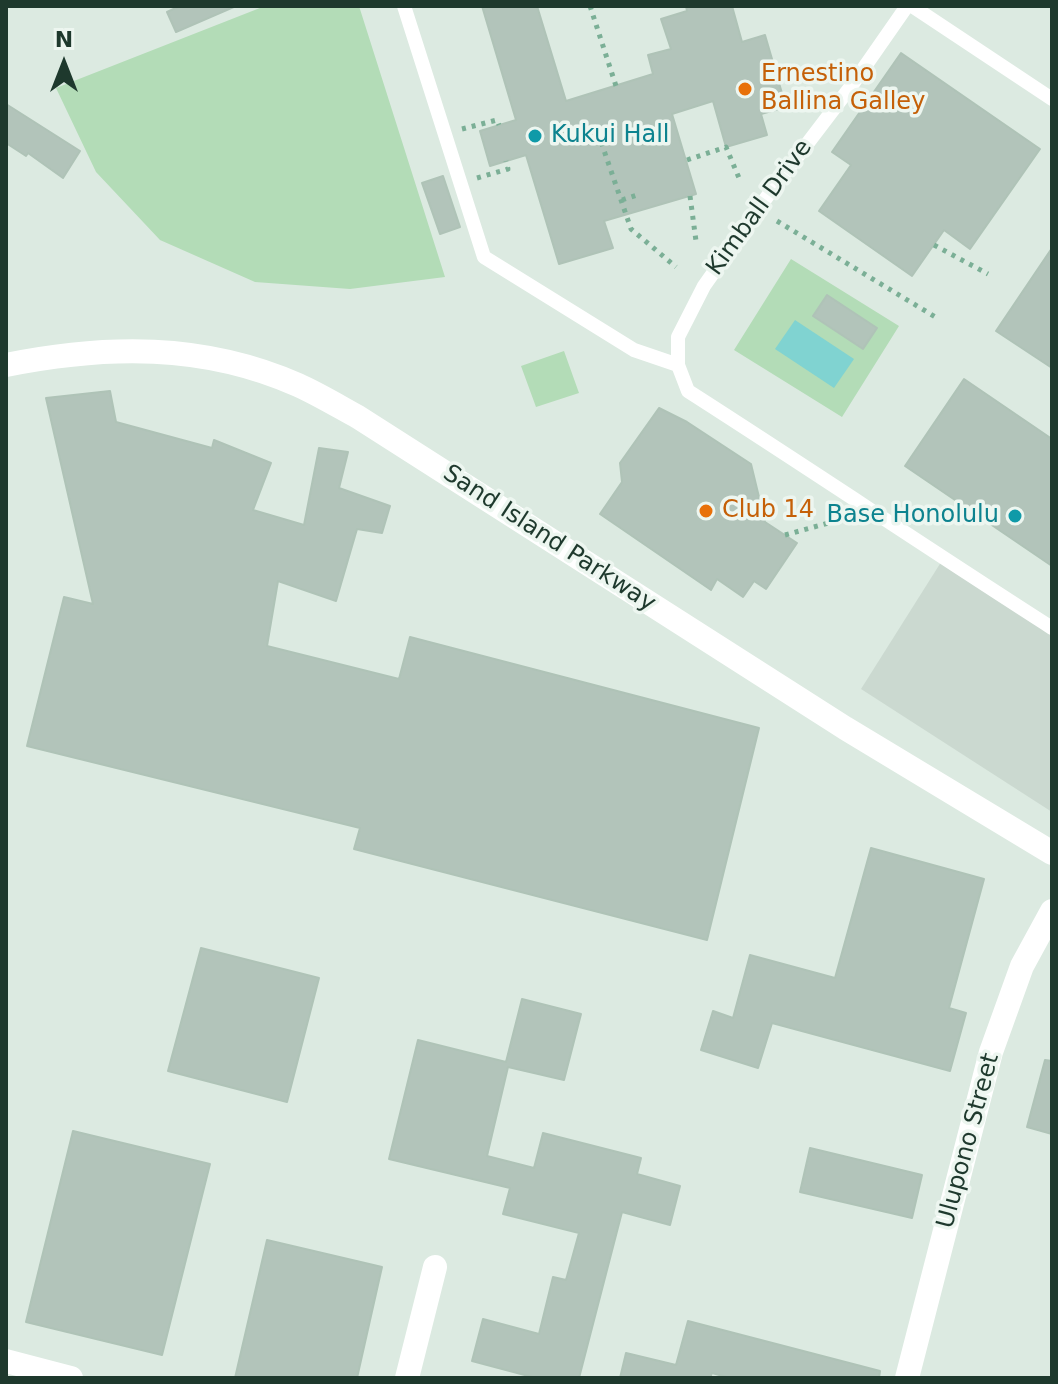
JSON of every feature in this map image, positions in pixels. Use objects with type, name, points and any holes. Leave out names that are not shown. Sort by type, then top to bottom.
[{"type":"street","name":"Sand Island Parkway","points":[[6,365],[97,350],[165,351],[233,363],[298,385],[358,417],[845,728],[1052,853]]},
{"type":"street","name":"Ulupono Street","points":[[907,1378],[991,1052],[1022,966],[1052,911]]},
{"type":"street","points":[[407,1378],[435,1267]]},
{"type":"street","points":[[6,1361],[71,1378]]},
{"type":"lane","points":[[404,6],[484,257],[634,350],[678,365],[688,391],[1052,628]]},
{"type":"lane","points":[[909,6],[1052,99]]},
{"type":"lane","name":"Kimball Drive","points":[[678,365],[678,337],[704,286],[909,6]]},
{"type":"path","points":[[590,6],[616,86]]},
{"type":"path","points":[[457,131],[497,120],[499,125]]},
{"type":"path","points":[[598,133],[631,229],[676,267]]},
{"type":"path","points":[[687,160],[726,147],[739,178]]},
{"type":"path","points":[[472,179],[508,169],[506,161]]},
{"type":"path","points":[[622,200],[637,195]]},
{"type":"path","points":[[690,196],[696,241]]},
{"type":"path","points":[[777,221],[937,318]]},
{"type":"path","points":[[934,245],[988,274]]},
{"type":"path","points":[[785,535],[855,516]]},
{"type":"shaded area","points":[[943,559],[1052,628],[1052,812],[861,689]]},
{"type":"green space","points":[[265,6],[359,6],[445,277],[350,289],[255,282],[160,240],[96,172],[56,88]]},
{"type":"green space","points":[[791,259],[899,326],[842,417],[734,350]]},
{"type":"green space","points":[[564,351],[579,393],[536,407],[521,366]]},
{"type":"water","points":[[795,320],[854,359],[834,388],[775,349]]},
{"type":"building","points":[[180,6],[236,6],[176,32],[167,12]]},
{"type":"building","name":"Kukui Hall","points":[[482,6],[537,6],[566,101],[653,74],[648,55],[671,49],[661,19],[687,11],[686,6],[732,6],[742,42],[765,35],[786,107],[761,114],[767,135],[726,147],[713,101],[672,114],[696,194],[604,221],[613,248],[559,264],[526,155],[490,166],[480,131],[516,120]]},
{"type":"building","points":[[901,53],[1040,149],[970,249],[944,230],[912,276],[819,211],[851,165],[832,152]]},
{"type":"building","points":[[6,104],[80,151],[63,178],[28,153],[26,156],[6,143]]},
{"type":"building","points":[[443,176],[460,227],[440,234],[422,183]]},
{"type":"building","points":[[1052,248],[1052,368],[996,331]]},
{"type":"building","points":[[827,295],[877,328],[863,349],[813,316]]},
{"type":"building","name":"Base Honolulu","points":[[964,379],[1052,439],[1052,566],[905,466]]},
{"type":"building","points":[[110,391],[116,422],[212,448],[214,440],[271,463],[253,510],[304,525],[319,448],[348,452],[339,488],[390,506],[382,533],[357,529],[336,601],[278,581],[267,646],[399,679],[410,637],[759,728],[707,940],[354,849],[360,828],[27,746],[64,597],[93,604],[46,398]]},
{"type":"building","name":"Club 14","points":[[659,408],[687,422],[751,464],[765,522],[797,543],[766,589],[754,581],[743,597],[717,579],[711,590],[600,514],[622,482],[620,463]]},
{"type":"building","points":[[871,848],[984,879],[949,1008],[966,1013],[950,1071],[772,1023],[758,1068],[701,1050],[713,1011],[733,1018],[750,955],[835,978]]},
{"type":"building","points":[[201,948],[319,978],[287,1102],[168,1071]]},
{"type":"building","points":[[522,999],[581,1014],[564,1080],[508,1067],[487,1156],[534,1168],[543,1133],[641,1158],[637,1174],[680,1186],[670,1225],[622,1212],[579,1378],[536,1378],[472,1361],[483,1319],[539,1334],[553,1277],[566,1280],[579,1233],[503,1214],[510,1188],[389,1159],[418,1040],[506,1062]]},
{"type":"building","points":[[1045,1060],[1052,1061],[1052,1134],[1027,1127]]},
{"type":"building","points":[[73,1131],[210,1164],[162,1355],[26,1322]]},
{"type":"building","points":[[810,1148],[922,1175],[912,1218],[800,1192]]},
{"type":"building","points":[[267,1240],[382,1267],[357,1378],[235,1378]]},
{"type":"building","points":[[688,1321],[880,1371],[879,1378],[730,1378],[712,1373],[710,1378],[620,1378],[626,1353],[676,1365]]},
{"type":"place","name":"Ernestino Ballina Galley","points":[[745,89]]},
{"type":"place","name":"Kukui Hall","points":[[535,136]]},
{"type":"place","name":"Club 14","points":[[706,511]]},
{"type":"place","name":"Base Honolulu","points":[[1015,516]]}]
